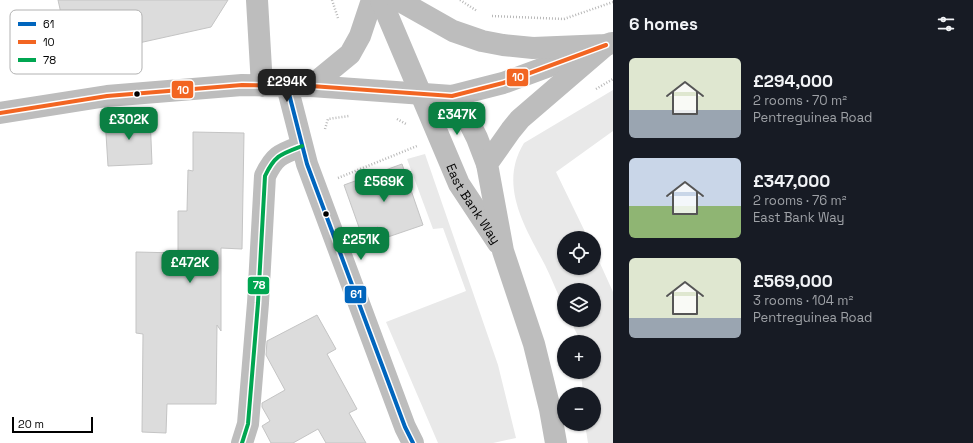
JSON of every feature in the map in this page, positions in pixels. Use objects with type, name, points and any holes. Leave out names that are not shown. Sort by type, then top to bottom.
[{"type":"street","points":[[257,0],[262,86]]},
{"type":"street","points":[[311,86],[350,54],[360,36],[372,0]]},
{"type":"street","name":"East Bank Way","points":[[381,0],[459,184],[503,250]]},
{"type":"street","points":[[398,0],[453,31],[482,41],[533,48],[610,44]]},
{"type":"street","points":[[0,113],[107,96],[242,85],[311,86],[452,96],[503,83],[610,44]]},
{"type":"street","points":[[486,164],[510,130],[520,119],[610,44]]},
{"type":"street","points":[[287,86],[302,146],[315,187],[405,427],[413,443]]},
{"type":"street","name":"East Bank Way","points":[[452,96],[478,138],[486,164],[503,250],[534,344],[550,409],[556,443]]},
{"type":"street","points":[[242,443],[248,424],[258,303],[265,176],[270,164],[280,155],[302,146]]},
{"type":"path","points":[[460,0],[477,12]]},
{"type":"path","points":[[491,16],[564,19],[613,2]]},
{"type":"path","points":[[323,133],[328,119],[353,115]]},
{"type":"path","points":[[315,187],[417,146]]},
{"type":"shaded area","points":[[613,90],[613,131],[556,172],[585,231],[557,231],[557,275],[601,275],[601,265],[613,292],[613,443],[588,443],[586,431],[601,431],[601,387],[582,387],[582,379],[601,379],[601,335],[578,335],[574,327],[601,327],[601,283],[557,283],[557,291],[517,206],[514,190],[514,174],[517,159],[524,143]]},
{"type":"shaded area","points":[[425,154],[498,365],[516,438],[493,443],[438,443],[386,322],[466,291],[443,228],[433,229],[407,159]]},
{"type":"building","points":[[58,0],[228,0],[211,27],[142,42],[142,10],[60,10]]},
{"type":"building","points":[[150,115],[152,164],[108,166],[105,118]]},
{"type":"building","points":[[193,132],[244,133],[242,249],[221,248],[221,331],[217,325],[216,404],[167,404],[166,433],[142,432],[143,334],[136,333],[136,252],[178,253],[178,211],[187,211],[188,170],[193,171]]},
{"type":"building","points":[[402,164],[423,225],[382,239],[378,227],[361,233],[344,185]]},
{"type":"building","points":[[317,315],[336,349],[327,354],[357,409],[349,413],[366,443],[326,443],[318,429],[293,443],[271,443],[262,426],[270,421],[262,407],[262,403],[285,390],[266,355],[267,341]]},
{"type":"transit line","name":"10","points":[[0,113],[107,96],[242,85],[311,86],[452,96],[503,83],[606,45]]},
{"type":"transit line","name":"61","points":[[287,86],[307,164],[405,427],[413,443]]},
{"type":"transit line","name":"78","points":[[242,443],[248,424],[258,303],[265,176],[279,156],[302,146]]}]
